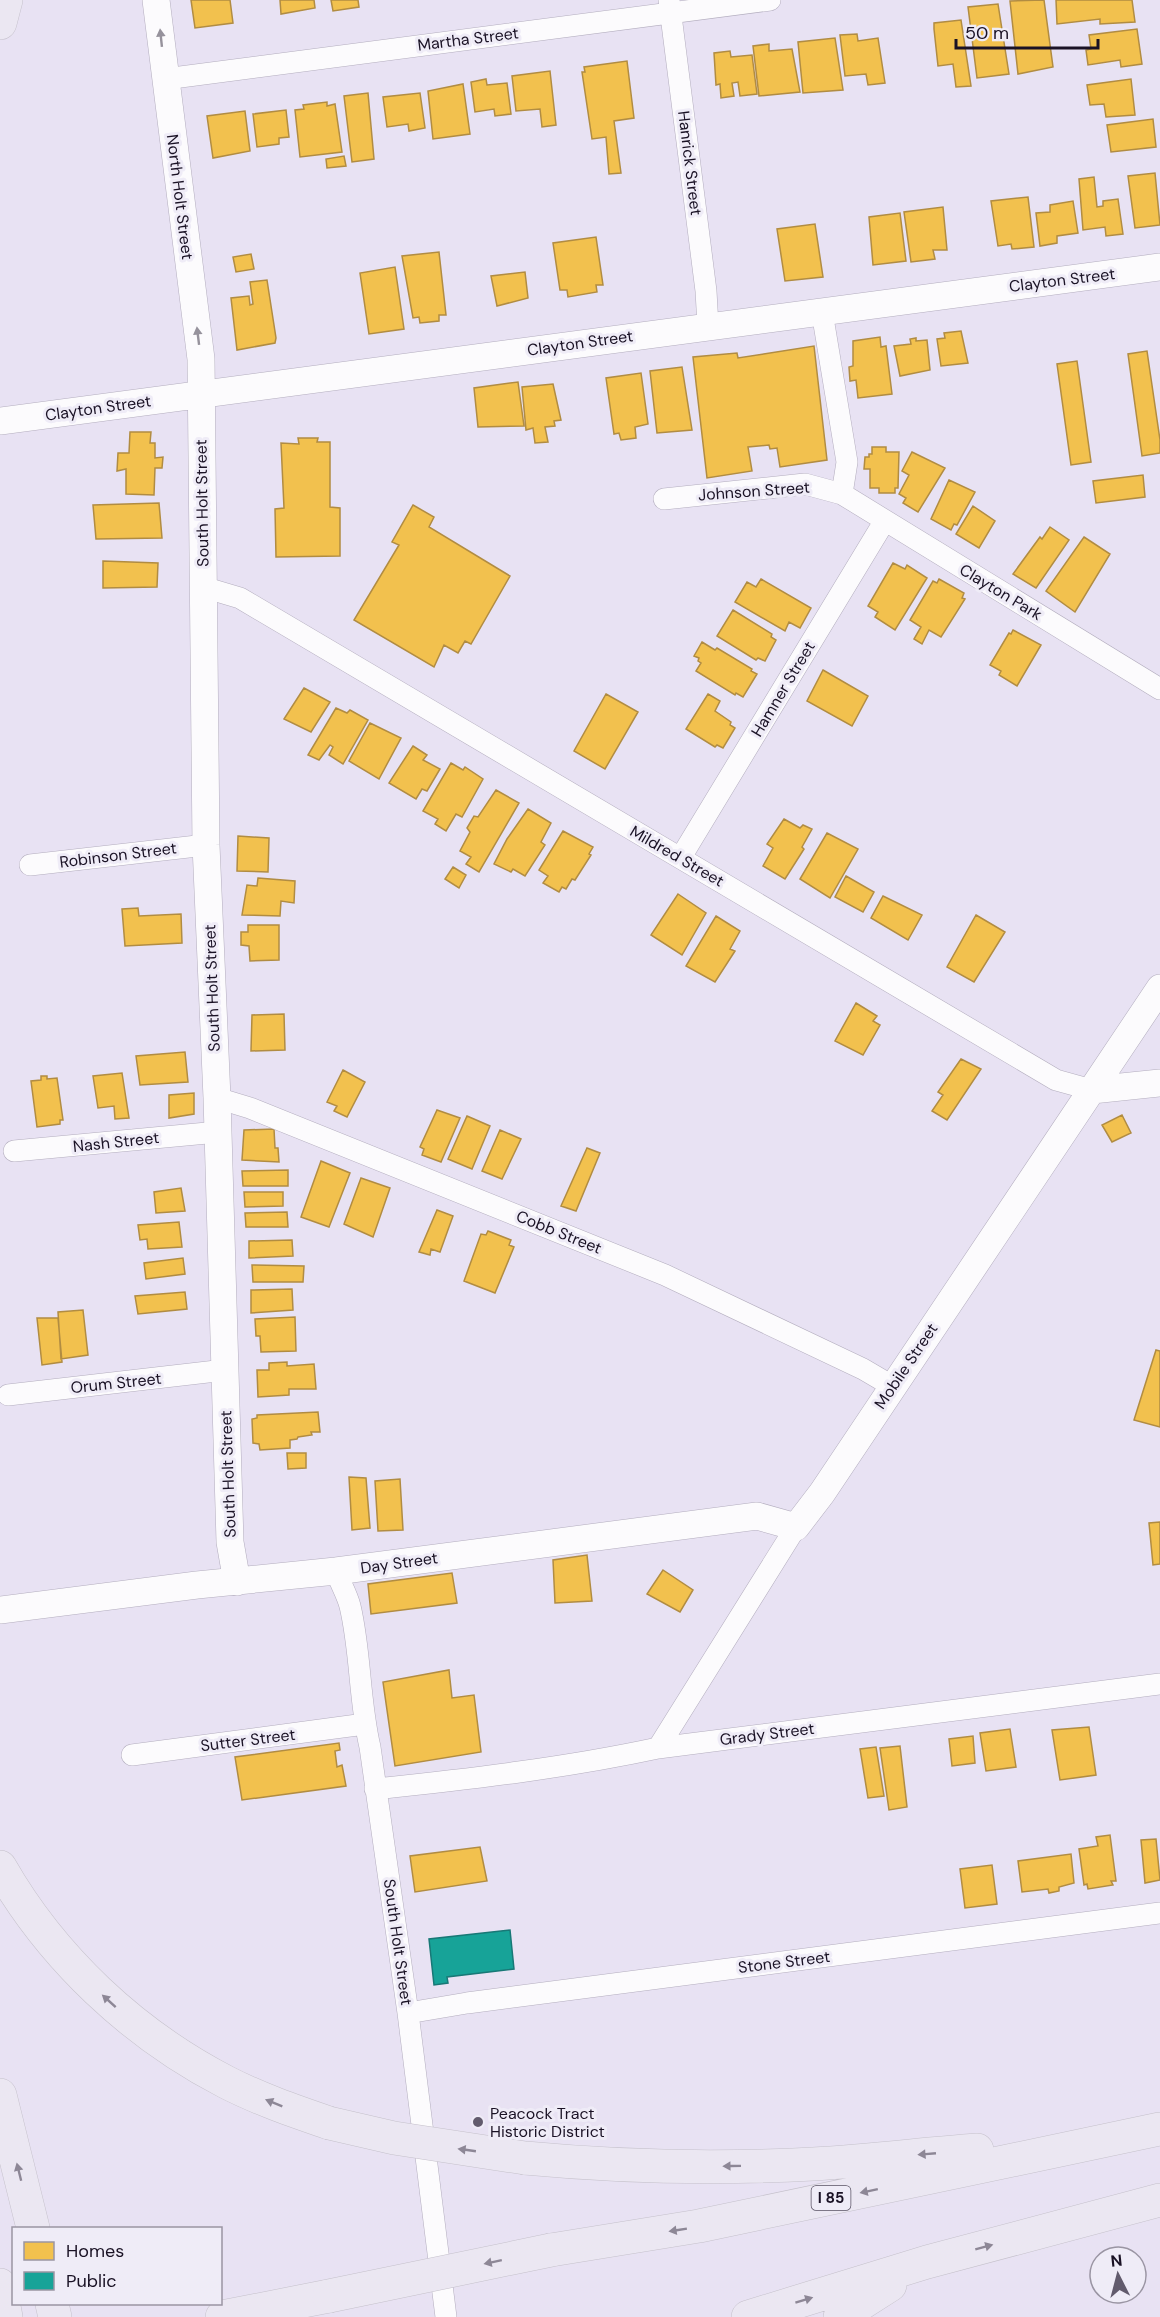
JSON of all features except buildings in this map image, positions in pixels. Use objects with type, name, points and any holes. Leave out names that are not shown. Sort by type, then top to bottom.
[{"type":"highway","points":[[0,23],[6,0]]},
{"type":"highway","points":[[0,1867],[20,1899],[63,1954],[111,2003],[166,2046],[227,2083],[292,2111],[394,2138],[525,2158],[617,2165],[750,2166],[847,2162],[1111,2139]]},
{"type":"highway","points":[[0,2095],[33,2227]]},
{"type":"highway","name":"I 85","points":[[329,2296],[551,2250],[699,2226],[1160,2129]]},
{"type":"highway","points":[[748,2317],[927,2262],[1160,2200]]},
{"type":"highway","points":[[840,2317],[927,2262]]},
{"type":"highway","points":[[0,2285],[6,2317]]},
{"type":"highway","points":[[222,2317],[329,2296]]},
{"type":"highway","points":[[261,2317],[329,2296]]},
{"type":"street","name":"North Holt Street","points":[[156,0],[201,359],[201,394]]},
{"type":"street","name":"Martha Street","points":[[165,79],[670,7],[770,0]]},
{"type":"street","name":"Hanrick Street","points":[[670,7],[706,291],[708,326]]},
{"type":"street","name":"Clayton Street","points":[[0,421],[1160,267]]},
{"type":"street","points":[[822,312],[846,462],[842,494]]},
{"type":"street","name":"South Holt Street","points":[[201,394],[206,845],[217,1098],[230,1542],[237,1582]]},
{"type":"street","name":"Johnson Street","points":[[664,499],[804,484],[842,494]]},
{"type":"street","name":"Clayton Park","points":[[842,494],[884,522],[1160,688]]},
{"type":"street","name":"Hamner Street","points":[[681,857],[884,522]]},
{"type":"street","name":"Mildred Street","points":[[203,587],[240,598],[1056,1080],[1092,1090],[1160,1083]]},
{"type":"street","name":"Robinson Street","points":[[30,865],[206,845]]},
{"type":"street","name":"Mobile Street","points":[[658,1748],[796,1527],[822,1493],[1160,988]]},
{"type":"street","name":"Cobb Street","points":[[217,1098],[250,1108],[665,1275],[863,1369],[892,1386]]},
{"type":"street","name":"Nash Street","points":[[14,1150],[218,1132]]},
{"type":"street","name":"Orum Street","points":[[8,1395],[225,1370]]},
{"type":"street","name":"Day Street","points":[[0,1610],[336,1571],[758,1516],[796,1527]]},
{"type":"street","name":"South Holt Street","points":[[336,1571],[350,1606],[364,1699],[365,1725],[408,2013],[446,2317]]},
{"type":"street","name":"Grady Street","points":[[375,1789],[443,1782],[614,1758],[658,1748],[1160,1684]]},
{"type":"street","name":"Sutter Street","points":[[132,1755],[365,1725]]},
{"type":"street","name":"Stone Street","points":[[408,2013],[1160,1913]]},
{"type":"place","name":"Peacock Tract Historic District","points":[[478,2122]]}]
